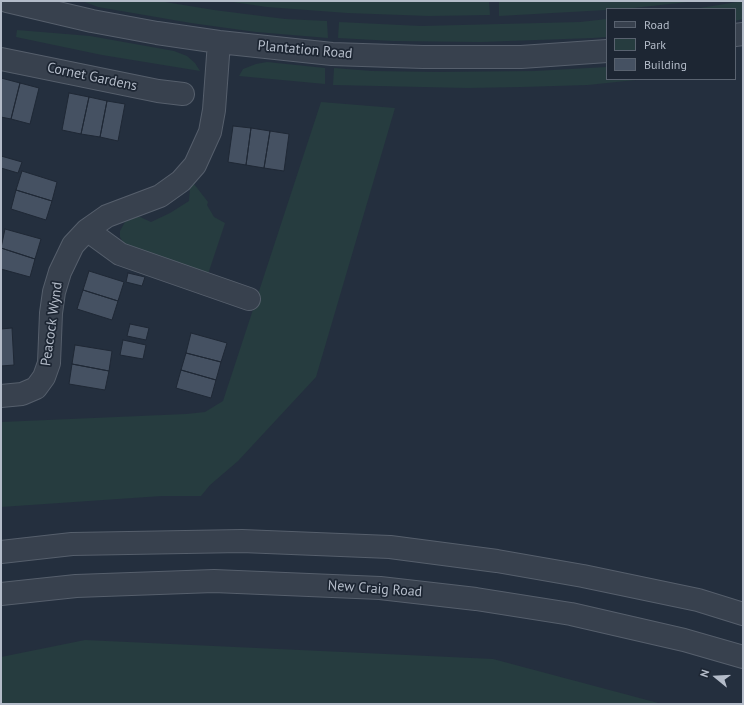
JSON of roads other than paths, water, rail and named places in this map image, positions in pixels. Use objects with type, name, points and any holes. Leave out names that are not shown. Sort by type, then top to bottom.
[{"type":"street","name":"Plantation Road","points":[[7,1],[92,21],[219,42],[332,54],[423,57],[521,56],[606,51]]},
{"type":"street","name":"Peacock Wynd","points":[[1,396],[22,394],[36,388],[44,377],[49,363],[51,313],[60,272],[73,245],[87,230],[107,216],[160,196],[181,182],[195,165],[210,132],[214,110],[219,42]]},
{"type":"street","name":"Cornet Gardens","points":[[1,59],[158,91],[182,94]]},
{"type":"street","points":[[87,230],[120,254],[248,299]]},
{"type":"street","points":[[1,552],[72,544],[242,542],[390,547],[497,561],[583,576],[698,600],[743,614]]},
{"type":"street","name":"New Craig Road","points":[[1,594],[76,586],[214,581],[380,588],[476,599],[571,614],[684,640],[743,657]]}]
